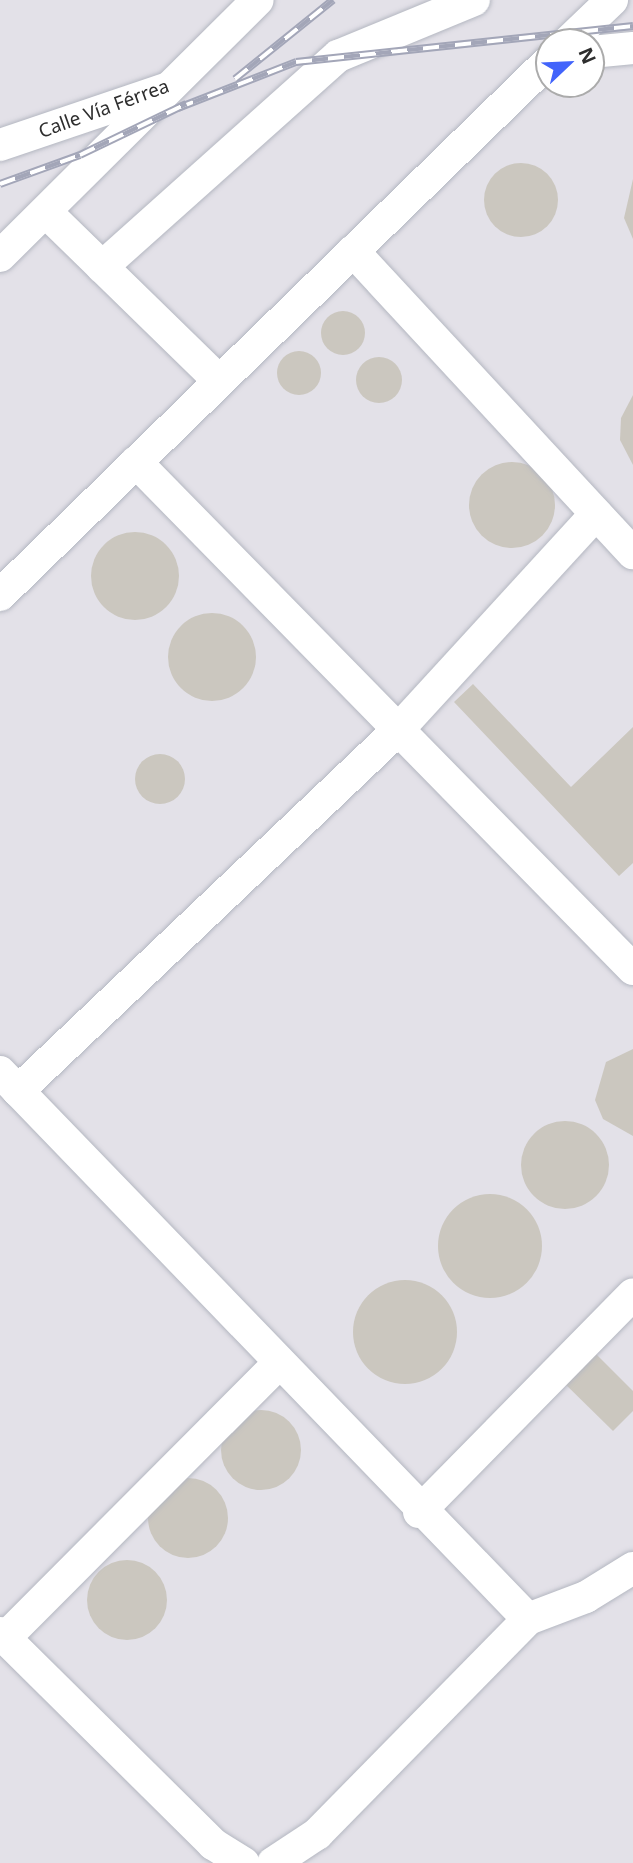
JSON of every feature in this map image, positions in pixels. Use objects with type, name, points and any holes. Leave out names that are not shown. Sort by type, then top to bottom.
[{"type":"street","name":"Calle Vía Férrea","points":[[0,145],[173,87],[258,0]]},
{"type":"street","points":[[102,267],[338,55],[474,0]]},
{"type":"street","points":[[583,28],[612,0]]},
{"type":"street","points":[[605,50],[633,48]]},
{"type":"street","points":[[0,595],[535,75]]},
{"type":"street","points":[[0,256],[173,87]]},
{"type":"street","points":[[46,212],[219,381]]},
{"type":"street","points":[[352,251],[633,553]]},
{"type":"street","points":[[136,462],[633,970]]},
{"type":"street","points":[[528,1619],[419,1512],[9,1081],[398,730],[596,514]]},
{"type":"street","points":[[419,1512],[633,1294]]},
{"type":"street","points":[[244,1863],[213,1844],[2,1636],[278,1364]]},
{"type":"street","points":[[274,1863],[317,1833],[528,1619],[586,1597],[633,1568]]},
{"type":"shaded area","points":[[0,0],[633,0],[633,1863],[0,1863]]},
{"type":"building","points":[[521,163],[535,166],[547,174],[555,186],[558,200],[555,214],[547,226],[535,234],[521,237],[507,234],[495,226],[487,214],[484,200],[487,186],[495,174],[507,166]]},
{"type":"building","points":[[633,179],[633,239],[624,218]]},
{"type":"building","points":[[343,311],[358,318],[365,333],[358,348],[343,355],[328,348],[321,333],[328,318]]},
{"type":"building","points":[[299,351],[314,358],[321,373],[314,388],[299,395],[284,388],[277,373],[284,358]]},
{"type":"building","points":[[379,357],[395,364],[402,380],[395,396],[379,403],[363,396],[356,380],[363,364]]},
{"type":"building","points":[[633,395],[633,465],[620,440],[621,418]]},
{"type":"building","points":[[512,462],[536,469],[548,481],[555,505],[548,529],[536,541],[512,548],[488,541],[476,529],[469,505],[476,481],[488,469]]},
{"type":"building","points":[[126,532],[144,532],[160,539],[172,551],[179,567],[179,585],[172,601],[160,613],[144,620],[126,620],[110,613],[98,601],[91,585],[91,567],[98,551],[110,539]]},
{"type":"building","points":[[212,613],[237,620],[249,632],[256,657],[249,682],[237,694],[212,701],[187,694],[175,682],[168,657],[175,632],[187,620]]},
{"type":"building","points":[[473,684],[571,787],[633,727],[633,863],[619,876],[454,702]]},
{"type":"building","points":[[160,754],[178,761],[185,779],[178,797],[160,804],[142,797],[135,779],[142,761]]},
{"type":"building","points":[[633,1049],[633,1136],[603,1119],[595,1100],[606,1062]]},
{"type":"building","points":[[556,1121],[574,1121],[590,1128],[602,1140],[609,1156],[609,1174],[602,1190],[590,1202],[574,1209],[556,1209],[540,1202],[528,1190],[521,1174],[521,1156],[528,1140],[540,1128]]},
{"type":"building","points":[[490,1194],[510,1198],[527,1209],[538,1226],[542,1246],[538,1266],[527,1283],[510,1294],[490,1298],[470,1294],[453,1283],[442,1266],[438,1246],[442,1226],[453,1209],[470,1198]]},
{"type":"building","points":[[405,1280],[425,1284],[442,1295],[453,1312],[457,1332],[453,1352],[442,1369],[425,1380],[405,1384],[385,1380],[368,1369],[357,1352],[353,1332],[357,1312],[368,1295],[385,1284]]},
{"type":"building","points":[[589,1347],[633,1391],[633,1411],[613,1431],[559,1378]]},
{"type":"building","points":[[261,1410],[276,1413],[289,1422],[298,1435],[301,1450],[298,1465],[289,1478],[276,1487],[261,1490],[246,1487],[233,1478],[224,1465],[221,1450],[224,1435],[233,1422],[246,1413]]},
{"type":"building","points":[[188,1478],[203,1481],[216,1490],[225,1503],[228,1518],[225,1533],[216,1546],[203,1555],[188,1558],[173,1555],[160,1546],[151,1533],[148,1518],[151,1503],[160,1490],[173,1481]]},
{"type":"building","points":[[127,1560],[142,1563],[155,1572],[164,1585],[167,1600],[164,1615],[155,1628],[142,1637],[127,1640],[112,1637],[99,1628],[90,1615],[87,1600],[90,1585],[99,1572],[112,1563]]},
{"type":"railway","points":[[235,79],[333,0]]},
{"type":"railway","points":[[178,108],[296,62],[633,26]]},
{"type":"railway","points":[[0,184],[80,155],[186,104]]}]
